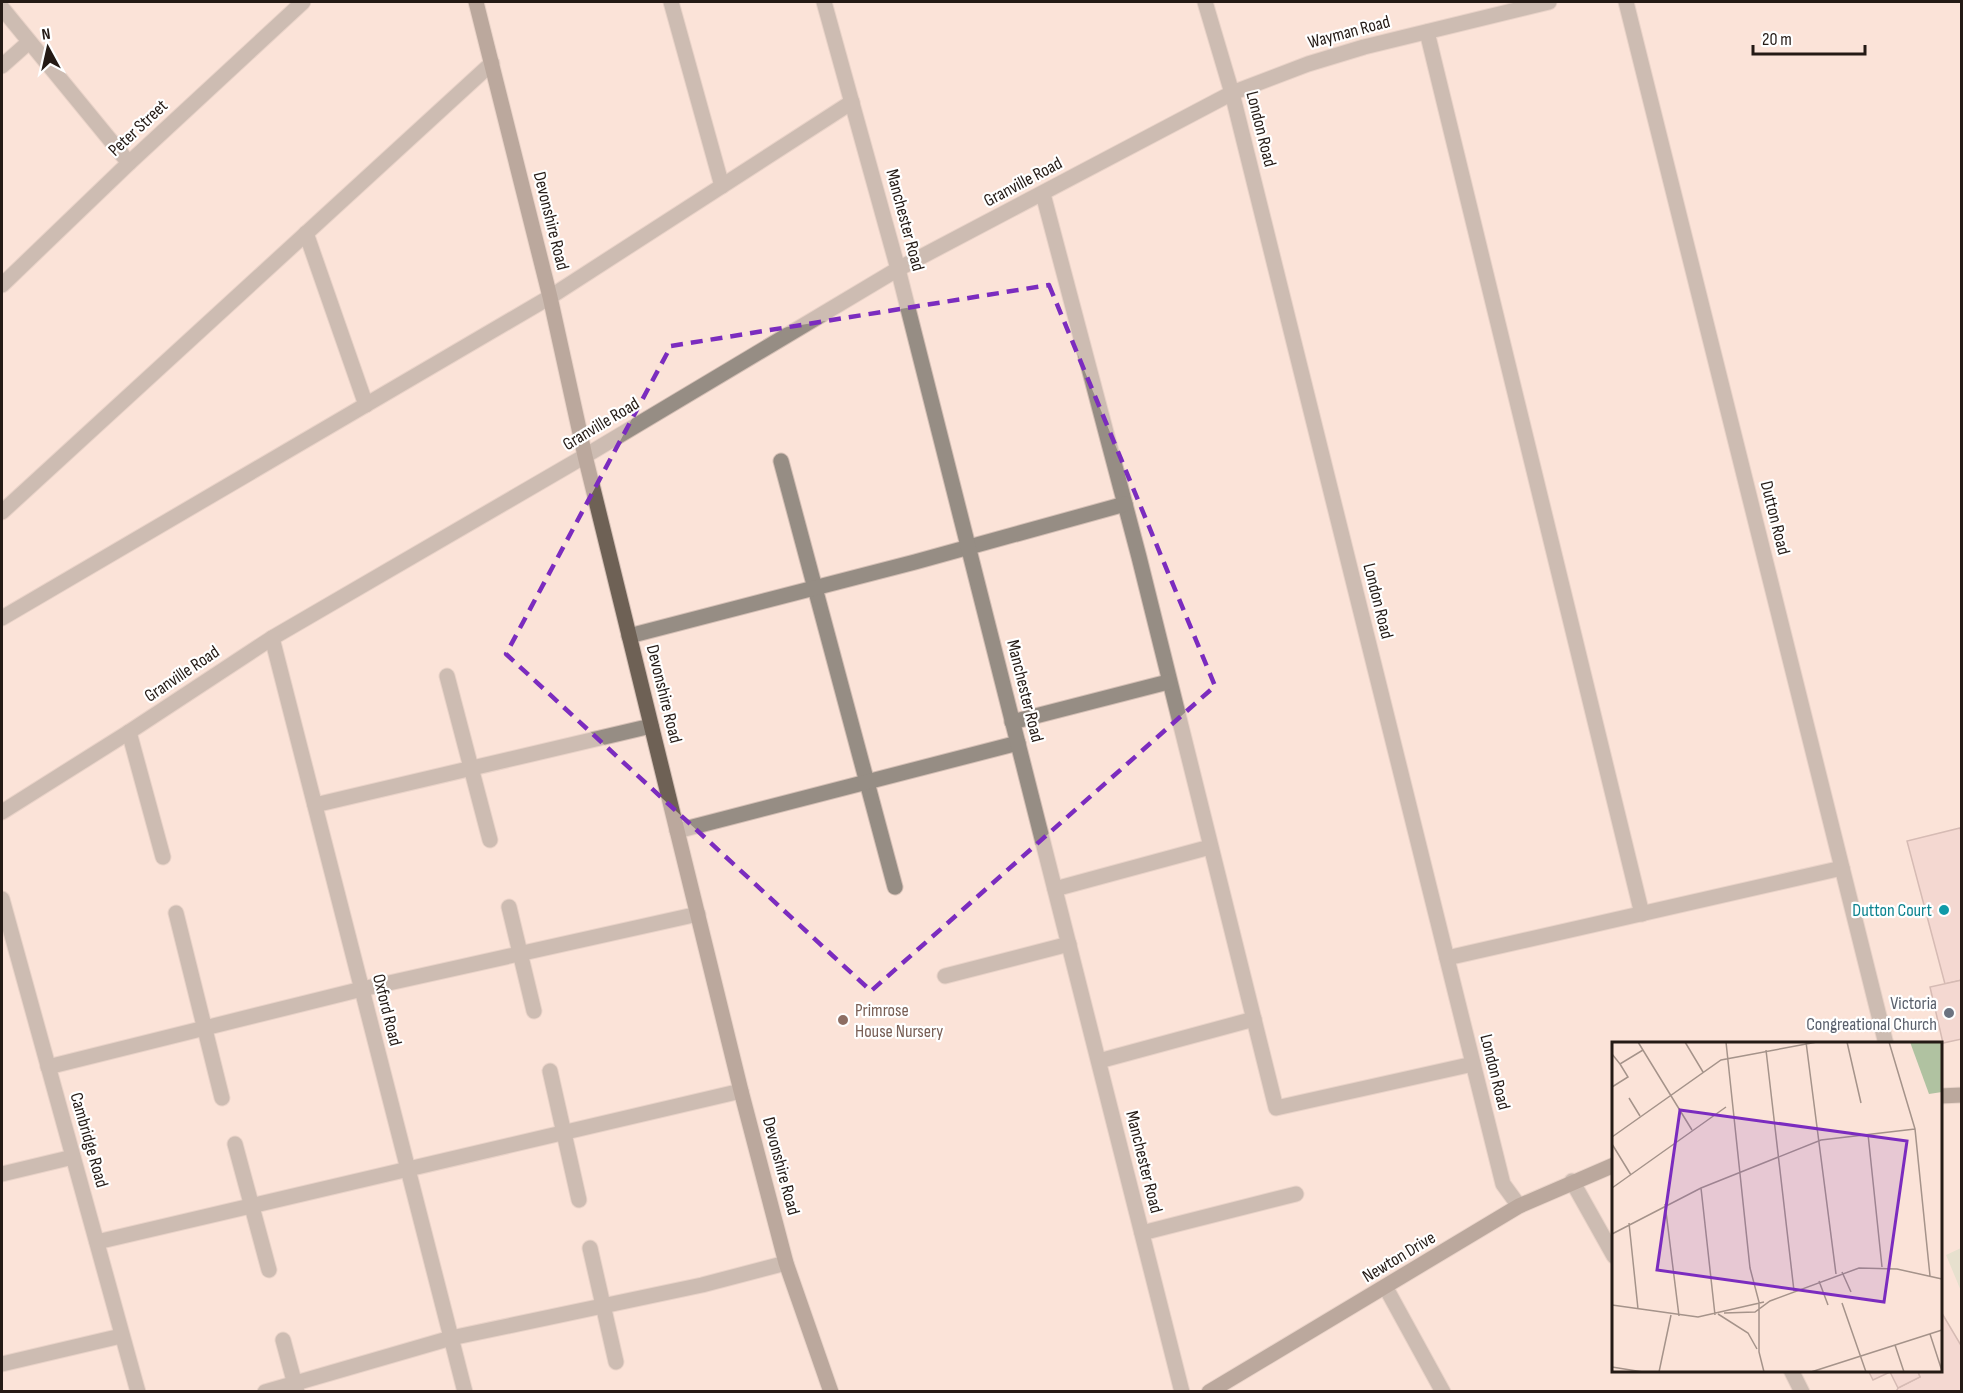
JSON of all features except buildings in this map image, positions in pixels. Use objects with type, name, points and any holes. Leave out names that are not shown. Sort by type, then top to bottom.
[{"type":"main road","name":"Devonshire Road","points":[[476,2],[550,297],[585,456],[741,1091],[786,1263],[831,1392]]},
{"type":"main road","points":[[1942,1096],[1962,1095]]},
{"type":"main road","name":"Newton Drive","points":[[1209,1392],[1386,1288],[1519,1206],[1612,1166]]},
{"type":"street","name":"Peter Street","points":[[2,285],[129,163],[303,2]]},
{"type":"street","points":[[671,2],[722,186]]},
{"type":"street","name":"Manchester Road","points":[[824,2],[898,269],[1182,1392]]},
{"type":"street","name":"London Road","points":[[1205,2],[1232,93],[1503,1184],[1519,1206]]},
{"type":"street","name":"Wayman Road","points":[[1232,93],[1308,64],[1549,2]]},
{"type":"street","name":"Dutton Road","points":[[1626,2],[1886,1042]]},
{"type":"street","points":[[2,8],[129,163]]},
{"type":"street","points":[[1427,32],[1642,914]]},
{"type":"street","points":[[2,66],[29,42]]},
{"type":"street","points":[[2,512],[492,63]]},
{"type":"street","name":"Granville Road","points":[[2,812],[272,638],[585,456],[898,269],[1232,93]]},
{"type":"street","points":[[2,618],[550,297],[852,102]]},
{"type":"street","points":[[1043,194],[1125,504],[1276,1108],[1473,1064]]},
{"type":"street","points":[[306,233],[366,405]]},
{"type":"street","points":[[781,461],[895,887]]},
{"type":"street","points":[[629,636],[968,548],[1125,504]]},
{"type":"street","name":"Oxford Road","points":[[272,638],[465,1392]]},
{"type":"street","points":[[447,676],[490,840]]},
{"type":"street","points":[[1012,722],[1168,682]]},
{"type":"street","points":[[315,806],[651,726]]},
{"type":"street","points":[[129,732],[163,857]]},
{"type":"street","points":[[678,831],[1018,744]]},
{"type":"street","points":[[1055,889],[1210,847]]},
{"type":"street","points":[[1446,958],[1842,868]]},
{"type":"street","name":"Cambridge Road","points":[[2,899],[138,1392]]},
{"type":"street","points":[[509,907],[534,1011]]},
{"type":"street","points":[[176,913],[222,1098]]},
{"type":"street","points":[[48,1067],[362,989],[698,914]]},
{"type":"street","points":[[945,976],[1069,944]]},
{"type":"street","points":[[1099,1061],[1254,1019]]},
{"type":"street","points":[[550,1071],[579,1200]]},
{"type":"street","points":[[97,1242],[741,1091]]},
{"type":"street","points":[[235,1144],[269,1270]]},
{"type":"street","points":[[2,1174],[73,1157]]},
{"type":"street","points":[[1572,1182],[1612,1252]]},
{"type":"street","points":[[1142,1233],[1296,1194]]},
{"type":"street","points":[[590,1248],[616,1362]]},
{"type":"street","points":[[265,1392],[296,1387],[451,1338],[603,1307],[786,1263]]},
{"type":"street","points":[[1386,1288],[1443,1392]]},
{"type":"street","points":[[2,1364],[121,1336]]},
{"type":"street","points":[[283,1340],[296,1387]]},
{"type":"street","points":[[1792,1372],[1802,1392]]},
{"type":"highlighted area","points":[[1049,285],[1215,686],[871,991],[506,654],[671,346]]},
{"type":"green space","points":[[1961,1248],[1961,1291],[1946,1255]]},
{"type":"place","name":"Dutton Court","points":[[1944,910]]},
{"type":"place","name":"Victoria Congreational Church","points":[[1949,1013]]},
{"type":"place","name":"Primrose House Nursery","points":[[843,1020]]}]
